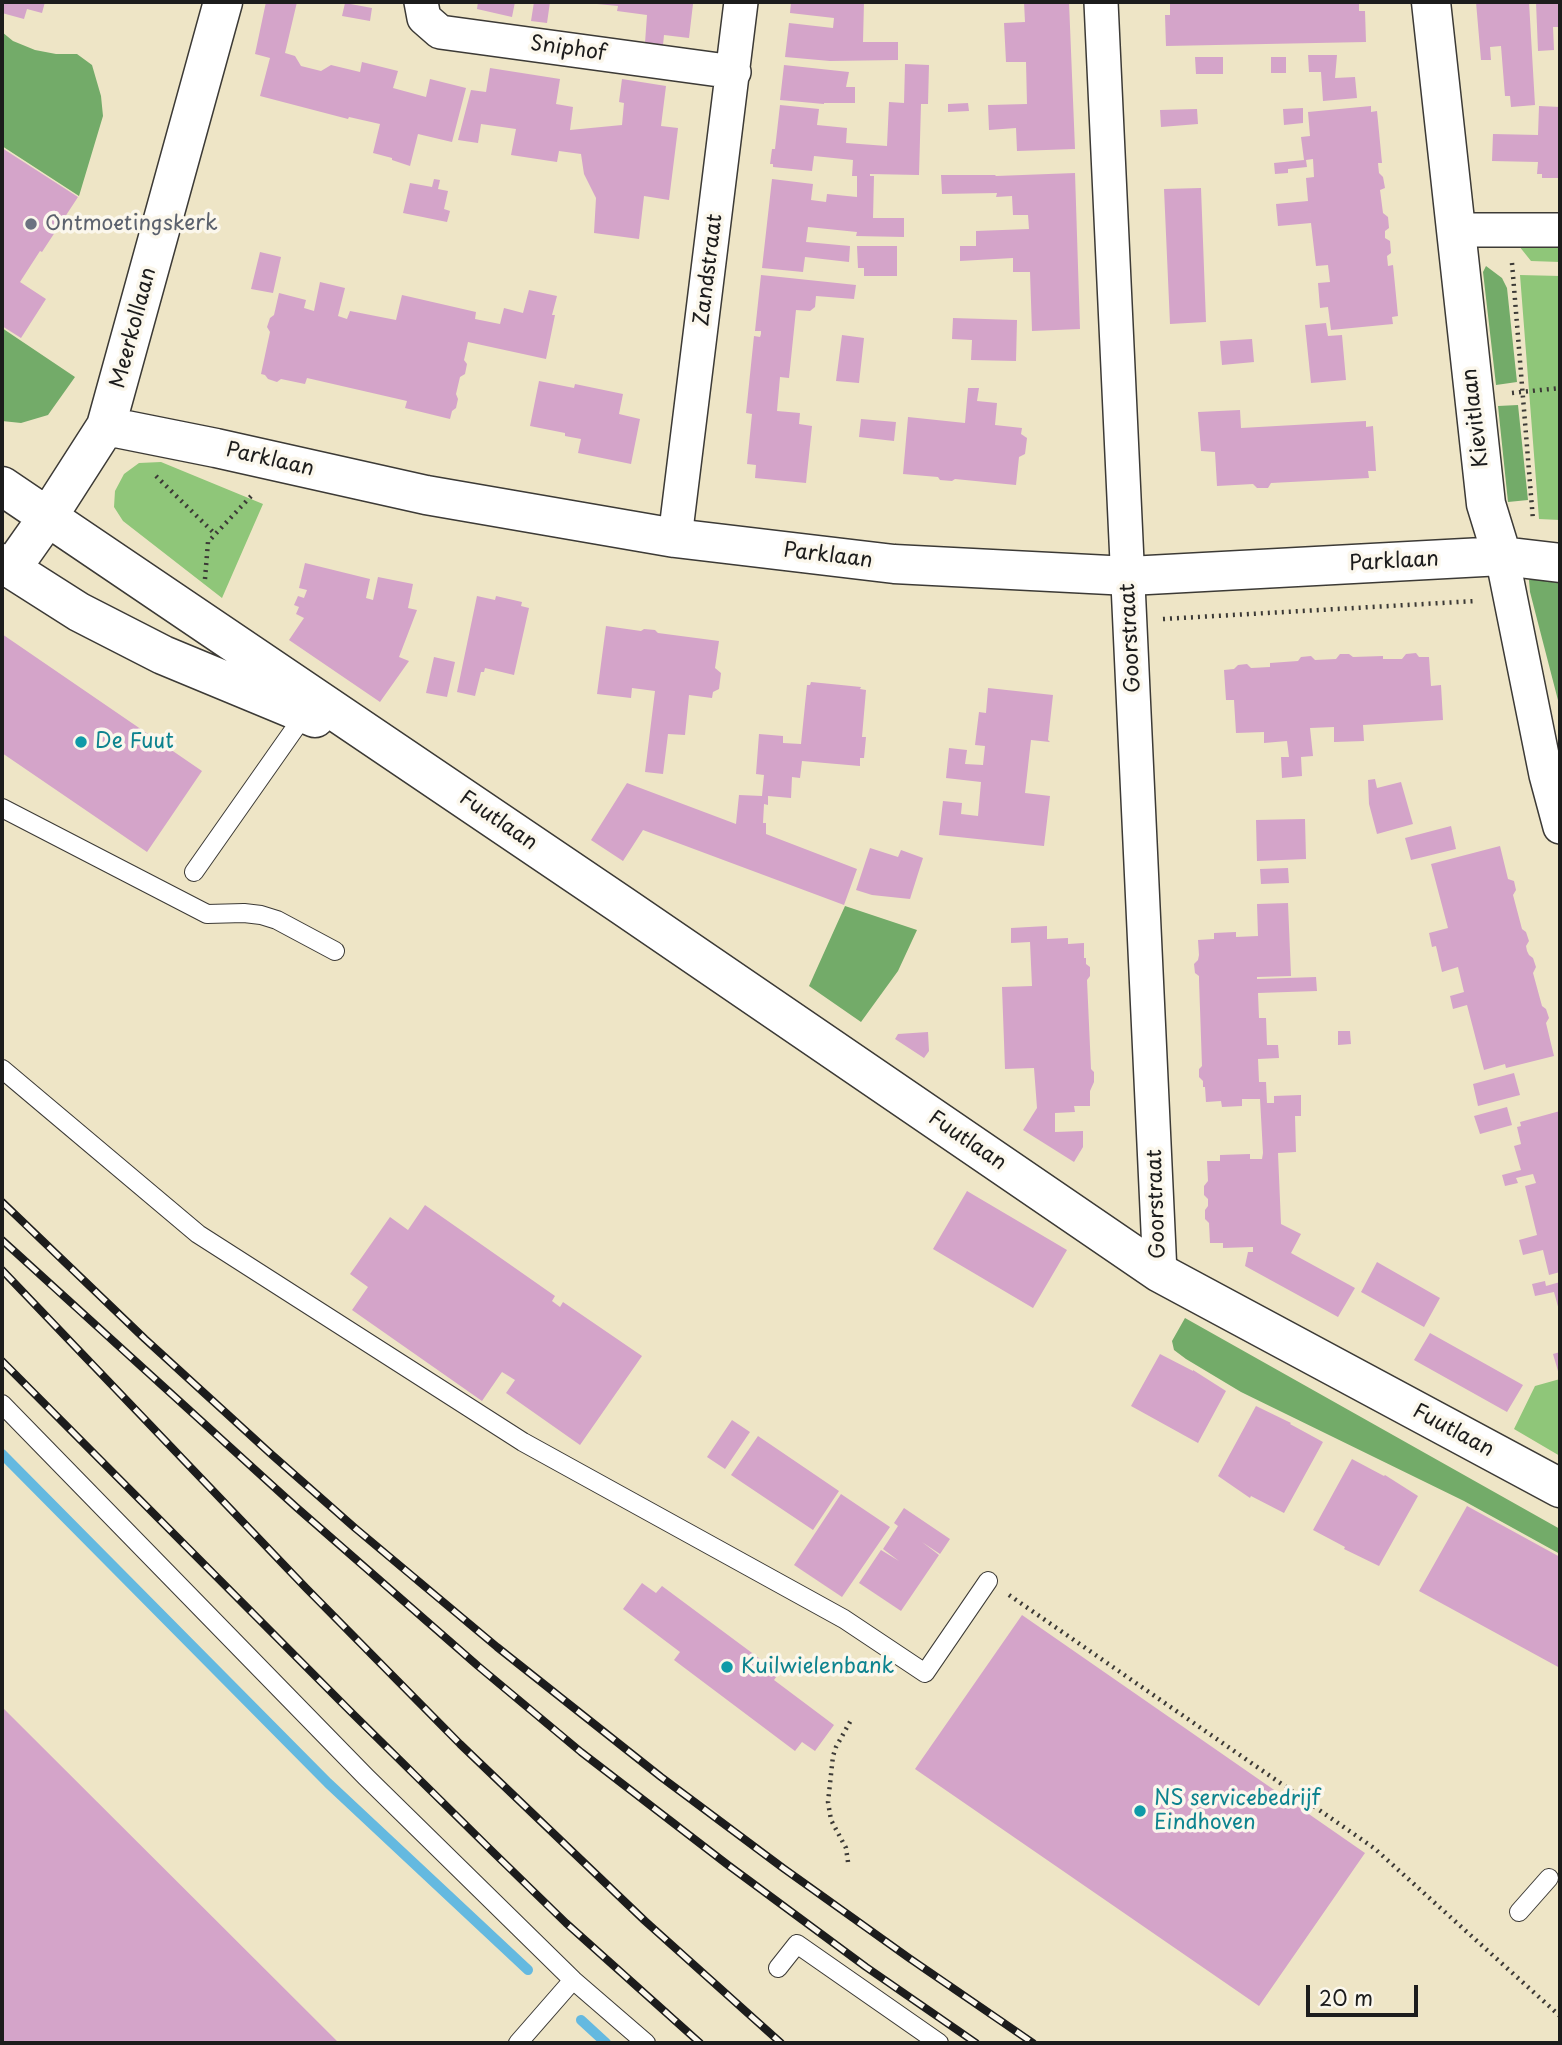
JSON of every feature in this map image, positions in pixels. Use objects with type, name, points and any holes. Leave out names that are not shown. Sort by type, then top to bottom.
[{"type":"street","name":"Meerkollaan","points":[[47,518],[106,426],[223,2]]},
{"type":"street","name":"Sniphof","points":[[421,2],[424,18],[440,32],[734,72]]},
{"type":"street","name":"Zandstraat","points":[[675,538],[741,2]]},
{"type":"street","name":"Goorstraat","points":[[1101,2],[1160,1273]]},
{"type":"street","name":"Kievitlaan","points":[[1431,2],[1486,504],[1502,556],[1546,775],[1560,827]]},
{"type":"street","points":[[1455,230],[1560,230]]},
{"type":"street","name":"Parklaan","points":[[106,426],[426,495],[675,538],[894,564],[1129,576],[1502,556],[1560,563]]},
{"type":"street","name":"Fuutlaan","points":[[2,486],[635,913],[1160,1273],[1560,1488]]},
{"type":"street","name":"Fuutlaan","points":[[47,518],[6,566],[79,612],[163,655],[397,753]]},
{"type":"lane","points":[[194,872],[305,714]]},
{"type":"lane","points":[[2,808],[207,914],[261,915],[277,920],[335,951]]},
{"type":"lane","points":[[2,1069],[198,1234],[230,1255],[523,1442],[844,1619],[925,1673],[988,1581]]},
{"type":"lane","points":[[2,1404],[366,1777],[573,1980],[646,2043]]},
{"type":"lane","points":[[1519,1912],[1549,1878]]},
{"type":"lane","points":[[778,1968],[797,1944],[940,2043]]},
{"type":"lane","points":[[518,2043],[573,1980]]},
{"type":"path","points":[[1502,556],[1534,525],[1509,229]]},
{"type":"path","points":[[1473,398],[1560,388]]},
{"type":"path","points":[[202,622],[208,542],[281,463]]},
{"type":"path","points":[[156,475],[215,534]]},
{"type":"path","points":[[1131,620],[1511,599]]},
{"type":"path","points":[[988,1581],[1374,1848],[1560,2016]]},
{"type":"path","points":[[848,1862],[846,1848],[831,1820],[828,1802],[833,1756],[851,1720]]},
{"type":"green space","points":[[2,32],[13,41],[35,50],[77,54],[92,65],[101,96],[103,116],[79,196],[2,146]]},
{"type":"green space","points":[[1515,241],[1560,243],[1560,262],[1531,261]]},
{"type":"green space","points":[[1486,266],[1502,278],[1507,288],[1517,382],[1496,385],[1483,272]]},
{"type":"green space","points":[[1520,275],[1560,276],[1560,520],[1539,519]]},
{"type":"green space","points":[[2,328],[75,377],[48,415],[21,423],[2,421]]},
{"type":"green space","points":[[1518,405],[1528,500],[1508,502],[1498,406]]},
{"type":"green space","points":[[161,462],[263,504],[222,598],[123,521],[114,507],[115,491],[124,474],[139,463]]},
{"type":"green space","points":[[1541,577],[1560,580],[1560,708],[1530,592],[1529,580]]},
{"type":"green space","points":[[845,906],[917,930],[898,971],[861,1022],[809,986]]},
{"type":"green space","points":[[1185,1318],[1560,1529],[1560,1554],[1464,1501],[1241,1392],[1186,1359],[1174,1350],[1172,1341]]},
{"type":"green space","points":[[1560,1379],[1560,1456],[1514,1429],[1535,1386]]},
{"type":"building","points":[[2,2],[45,2],[42,13],[27,9],[24,19],[2,13]]},
{"type":"building","points":[[266,2],[297,2],[285,53],[295,56],[301,66],[321,71],[331,65],[360,72],[362,62],[398,71],[393,88],[426,97],[430,79],[466,88],[452,142],[418,134],[410,166],[373,153],[380,124],[349,117],[348,119],[260,96],[270,58],[255,54]]},
{"type":"building","points":[[478,2],[515,2],[512,17],[477,9]]},
{"type":"building","points":[[534,2],[550,2],[547,23],[531,21]]},
{"type":"building","points":[[597,2],[693,4],[689,38],[664,35],[663,45],[645,43],[647,15],[617,11],[618,6]]},
{"type":"building","points":[[791,2],[864,2],[863,42],[898,42],[898,60],[830,61],[785,57],[789,23],[833,28],[834,18],[790,13]]},
{"type":"building","points":[[1024,2],[1069,2],[1075,149],[1017,151],[1016,128],[989,130],[988,105],[1027,104],[1026,62],[1006,62],[1004,23],[1025,22]]},
{"type":"building","points":[[1170,2],[1359,2],[1359,11],[1365,11],[1366,42],[1166,46],[1165,15],[1170,15]]},
{"type":"building","points":[[1476,2],[1529,2],[1535,105],[1511,107],[1510,96],[1505,96],[1501,46],[1490,47],[1491,60],[1481,60]]},
{"type":"building","points":[[1536,2],[1560,2],[1560,27],[1553,27],[1554,50],[1538,51]]},
{"type":"building","points":[[345,3],[372,8],[370,21],[342,16]]},
{"type":"building","points":[[1308,55],[1337,55],[1335,78],[1355,77],[1357,98],[1323,101],[1321,72],[1309,72]]},
{"type":"building","points":[[1195,57],[1223,57],[1223,74],[1196,74]]},
{"type":"building","points":[[1271,57],[1286,57],[1286,73],[1271,73]]},
{"type":"building","points":[[905,64],[929,65],[928,104],[921,104],[919,175],[870,174],[874,176],[873,218],[904,218],[904,237],[856,236],[857,232],[808,227],[806,242],[850,246],[849,262],[805,257],[803,272],[762,268],[772,179],[813,184],[811,200],[826,202],[827,194],[857,197],[857,176],[852,176],[853,160],[814,156],[812,171],[773,167],[773,164],[770,164],[772,149],[775,149],[780,105],[819,109],[817,125],[847,128],[846,143],[887,146],[889,102],[904,103]]},
{"type":"building","points":[[784,65],[849,72],[846,87],[855,87],[855,103],[824,104],[780,100]]},
{"type":"building","points":[[490,68],[560,79],[556,104],[573,107],[570,130],[622,125],[624,103],[619,102],[622,79],[666,86],[661,126],[678,128],[669,200],[644,196],[639,239],[594,233],[596,198],[584,174],[581,154],[559,151],[557,162],[511,155],[516,129],[481,124],[478,143],[458,140],[471,90],[486,92]]},
{"type":"building","points":[[968,103],[969,111],[948,112],[948,104]]},
{"type":"building","points":[[1371,106],[1371,112],[1377,111],[1382,163],[1378,163],[1379,173],[1383,177],[1385,188],[1380,190],[1383,213],[1388,217],[1389,228],[1385,231],[1385,238],[1390,241],[1388,266],[1393,265],[1398,316],[1392,317],[1393,324],[1331,330],[1328,307],[1320,308],[1318,283],[1330,282],[1328,265],[1316,266],[1311,223],[1278,226],[1276,204],[1308,201],[1306,178],[1314,177],[1313,159],[1306,160],[1307,167],[1288,169],[1288,173],[1275,174],[1274,163],[1304,160],[1301,137],[1310,136],[1308,112]]},
{"type":"building","points":[[1539,106],[1560,107],[1560,178],[1542,178],[1542,174],[1537,174],[1538,162],[1492,161],[1493,134],[1538,135]]},
{"type":"building","points":[[1303,108],[1303,123],[1284,125],[1283,109]]},
{"type":"building","points":[[1197,109],[1198,124],[1161,127],[1160,110]]},
{"type":"building","name":"Ontmoetingskerk","points":[[2,148],[78,197],[20,282],[46,299],[21,338],[2,326]]},
{"type":"building","points":[[1075,173],[1080,329],[1032,331],[1030,272],[1013,272],[1013,258],[960,261],[960,246],[976,246],[976,231],[1029,229],[1028,215],[1013,215],[1012,196],[996,197],[997,193],[942,194],[941,175]]},
{"type":"building","points":[[434,179],[440,180],[438,189],[448,191],[444,209],[450,211],[447,222],[403,213],[410,183],[432,187]]},
{"type":"building","points":[[1201,188],[1206,322],[1170,324],[1164,189]]},
{"type":"building","points":[[857,246],[897,246],[897,276],[864,276],[864,268],[858,268]]},
{"type":"building","points":[[260,252],[281,257],[273,293],[251,289]]},
{"type":"building","points":[[761,275],[856,285],[854,299],[816,296],[815,307],[810,311],[796,310],[789,378],[780,377],[777,411],[800,413],[799,424],[812,426],[806,483],[755,478],[756,465],[747,464],[752,414],[746,413],[754,336],[760,337],[761,334],[761,331],[755,331]]},
{"type":"building","points":[[320,282],[345,288],[338,316],[347,319],[350,311],[396,320],[402,295],[476,312],[475,319],[500,324],[504,308],[523,313],[529,290],[557,296],[546,359],[468,342],[464,360],[467,364],[465,374],[460,377],[456,408],[450,419],[405,408],[407,401],[307,378],[305,384],[268,379],[261,374],[270,332],[267,327],[274,315],[279,293],[306,300],[304,308],[314,311]]},
{"type":"building","points":[[953,318],[1017,320],[1016,361],[971,360],[972,340],[952,339]]},
{"type":"building","points":[[1326,323],[1328,336],[1342,335],[1346,380],[1311,383],[1305,325]]},
{"type":"building","points":[[842,335],[864,338],[859,383],[836,381]]},
{"type":"building","points":[[1252,339],[1254,362],[1222,365],[1220,341]]},
{"type":"building","points":[[539,381],[574,388],[575,384],[623,394],[619,414],[640,419],[631,464],[578,453],[581,439],[530,426]]},
{"type":"building","points":[[968,388],[979,388],[977,401],[997,403],[995,425],[1022,428],[1021,434],[1027,438],[1025,454],[1019,457],[1016,485],[940,480],[938,477],[903,474],[908,417],[965,423]]},
{"type":"building","points":[[1240,410],[1241,428],[1366,421],[1366,427],[1373,426],[1376,471],[1368,471],[1369,478],[1271,483],[1268,488],[1257,488],[1253,484],[1217,486],[1215,452],[1201,451],[1198,412]]},
{"type":"building","points":[[861,419],[896,422],[894,441],[859,437]]},
{"type":"building","points":[[305,563],[370,579],[366,598],[373,600],[378,577],[413,584],[408,608],[417,610],[399,657],[409,661],[380,702],[289,640],[304,618],[296,614],[299,607],[294,605],[298,596],[304,598],[307,590],[299,588]]},
{"type":"building","points":[[477,596],[495,600],[496,596],[522,602],[521,606],[529,608],[514,675],[485,668],[484,672],[481,672],[475,696],[457,692]]},
{"type":"building","points":[[606,626],[641,631],[655,630],[658,633],[719,641],[715,668],[721,673],[719,689],[713,692],[712,698],[689,695],[685,735],[668,734],[663,774],[645,772],[655,691],[632,688],[631,698],[597,694]]},
{"type":"building","name":"De Fuut","points":[[2,634],[202,771],[147,852],[2,753]]},
{"type":"building","points":[[1416,653],[1419,657],[1429,657],[1431,686],[1441,685],[1443,720],[1363,725],[1364,741],[1334,742],[1334,727],[1310,728],[1313,756],[1301,757],[1302,776],[1282,778],[1281,757],[1289,757],[1287,741],[1264,743],[1264,732],[1236,733],[1234,700],[1226,700],[1224,670],[1247,664],[1251,668],[1270,667],[1270,663],[1298,661],[1301,657],[1311,656],[1315,660],[1336,659],[1340,654],[1402,659],[1406,654]]},
{"type":"building","points":[[434,657],[455,662],[447,697],[426,693]]},
{"type":"building","points":[[811,682],[861,687],[860,689],[866,690],[862,737],[866,737],[864,758],[860,758],[860,766],[802,761],[800,778],[792,777],[791,798],[768,796],[768,805],[764,804],[763,823],[766,823],[766,834],[857,869],[844,905],[643,830],[623,861],[591,840],[627,783],[736,824],[739,795],[762,796],[764,775],[756,774],[759,734],[783,736],[783,743],[801,744],[807,685]]},
{"type":"building","points":[[988,688],[1053,695],[1048,740],[1050,742],[1031,740],[1025,793],[1050,796],[1044,846],[939,835],[943,801],[962,803],[961,814],[978,816],[981,782],[946,778],[949,748],[967,750],[965,764],[983,765],[985,746],[975,745],[979,712],[986,713]]},
{"type":"building","points":[[1375,779],[1377,788],[1401,782],[1413,824],[1377,834],[1369,804],[1368,780]]},
{"type":"building","points":[[1305,819],[1306,859],[1257,861],[1256,820]]},
{"type":"building","points":[[1451,826],[1456,849],[1411,860],[1405,838]]},
{"type":"building","points":[[1500,846],[1508,879],[1514,881],[1516,890],[1513,895],[1522,929],[1529,941],[1527,951],[1536,967],[1533,973],[1542,1006],[1549,1018],[1546,1023],[1554,1056],[1506,1068],[1505,1064],[1484,1070],[1467,1005],[1453,1009],[1450,996],[1464,992],[1458,967],[1442,972],[1436,946],[1432,947],[1429,933],[1448,928],[1431,864]]},
{"type":"building","points":[[870,848],[898,857],[901,850],[923,858],[910,899],[872,895],[856,890]]},
{"type":"building","points":[[1288,868],[1289,883],[1261,884],[1260,869]]},
{"type":"building","points":[[1288,903],[1291,976],[1257,979],[1316,977],[1317,991],[1258,993],[1259,1018],[1266,1018],[1267,1045],[1278,1045],[1279,1058],[1258,1059],[1259,1082],[1266,1082],[1267,1103],[1274,1103],[1274,1096],[1301,1095],[1301,1116],[1295,1116],[1296,1152],[1278,1153],[1281,1224],[1301,1234],[1291,1253],[1355,1288],[1338,1317],[1245,1266],[1248,1252],[1253,1252],[1253,1247],[1223,1248],[1223,1243],[1210,1243],[1209,1223],[1205,1219],[1208,1206],[1208,1199],[1204,1195],[1204,1186],[1208,1181],[1207,1161],[1220,1161],[1220,1155],[1250,1154],[1250,1159],[1262,1159],[1263,1153],[1260,1099],[1242,1099],[1242,1106],[1222,1107],[1221,1101],[1206,1102],[1205,1087],[1199,1077],[1199,1069],[1202,1066],[1199,976],[1195,973],[1194,964],[1199,955],[1198,940],[1214,939],[1214,933],[1236,932],[1236,937],[1258,936],[1257,904]]},
{"type":"building","points":[[1047,926],[1047,939],[1068,938],[1068,944],[1084,943],[1084,958],[1090,967],[1087,980],[1091,1069],[1094,1072],[1094,1082],[1090,1091],[1090,1106],[1074,1106],[1075,1112],[1055,1113],[1055,1132],[1083,1131],[1083,1147],[1074,1162],[1023,1130],[1037,1108],[1034,1068],[1005,1069],[1002,987],[1032,986],[1030,942],[1011,943],[1011,928]]},
{"type":"building","points":[[1338,1031],[1350,1031],[1351,1044],[1338,1045]]},
{"type":"building","points":[[928,1032],[929,1051],[924,1058],[895,1039],[898,1034]]},
{"type":"building","points":[[1514,1073],[1520,1095],[1478,1106],[1473,1084]]},
{"type":"building","points":[[1507,1107],[1512,1125],[1480,1134],[1474,1116]]},
{"type":"building","points":[[1560,1111],[1560,1272],[1549,1275],[1543,1250],[1523,1255],[1519,1240],[1537,1235],[1525,1186],[1536,1183],[1533,1174],[1516,1178],[1518,1183],[1505,1186],[1502,1175],[1521,1170],[1514,1146],[1521,1144],[1517,1127],[1521,1126],[1520,1122]]},
{"type":"building","points":[[967,1191],[1067,1250],[1033,1308],[933,1249]]},
{"type":"building","points":[[425,1205],[555,1296],[552,1301],[560,1307],[563,1302],[642,1356],[580,1445],[506,1393],[515,1380],[502,1372],[482,1401],[352,1310],[368,1287],[350,1274],[390,1217],[408,1230]]},
{"type":"building","points":[[1377,1262],[1440,1298],[1424,1327],[1361,1292]]},
{"type":"building","points":[[1545,1281],[1546,1286],[1560,1282],[1560,1314],[1554,1292],[1535,1296],[1532,1284]]},
{"type":"building","points":[[1430,1333],[1523,1385],[1507,1412],[1414,1360]]},
{"type":"building","points":[[1560,1352],[1560,1378],[1553,1354]]},
{"type":"building","points":[[1160,1354],[1193,1370],[1226,1391],[1198,1443],[1131,1406]]},
{"type":"building","points":[[1256,1406],[1323,1442],[1284,1513],[1251,1496],[1250,1498],[1218,1476]]},
{"type":"building","points":[[732,1420],[750,1432],[725,1469],[707,1457]]},
{"type":"building","points":[[758,1436],[839,1491],[813,1530],[731,1475]]},
{"type":"building","points":[[1352,1459],[1385,1475],[1418,1496],[1379,1566],[1313,1530]]},
{"type":"building","points":[[841,1494],[890,1527],[842,1597],[794,1565]]},
{"type":"building","points":[[1467,1506],[1560,1557],[1560,1668],[1419,1591]]},
{"type":"building","points":[[904,1508],[950,1539],[940,1554],[922,1542],[939,1555],[901,1611],[859,1583],[881,1550],[899,1561],[883,1549],[898,1526],[894,1523]]},
{"type":"building","name":"Kuilwielenbank","points":[[642,1583],[656,1593],[662,1586],[779,1673],[774,1680],[834,1725],[815,1751],[802,1742],[795,1751],[674,1660],[680,1652],[623,1609]]},
{"type":"building","name":"NS servicebedrijf Eindhoven","points":[[1022,1615],[1365,1853],[1259,2006],[915,1769]]},
{"type":"building","points":[[2,1707],[339,2043],[2,2043]]},
{"type":"waterway","points":[[2,1454],[328,1783],[528,1970]]},
{"type":"waterway","points":[[581,2020],[606,2043]]},
{"type":"railway","points":[[2,1202],[145,1339],[271,1454],[497,1647],[661,1777],[783,1868],[1033,2043]]},
{"type":"railway","points":[[2,1240],[296,1507],[581,1752],[866,1967],[976,2043]]},
{"type":"railway","points":[[2,1270],[306,1588],[460,1744],[645,1921],[781,2043]]},
{"type":"railway","points":[[2,1361],[495,1854],[566,1923],[700,2043]]},
{"type":"place","name":"Ontmoetingskerk","points":[[31,224]]},
{"type":"place","name":"De Fuut","points":[[81,742]]},
{"type":"place","name":"Kuilwielenbank","points":[[727,1667]]},
{"type":"place","name":"NS servicebedrijf Eindhoven","points":[[1140,1811]]}]
